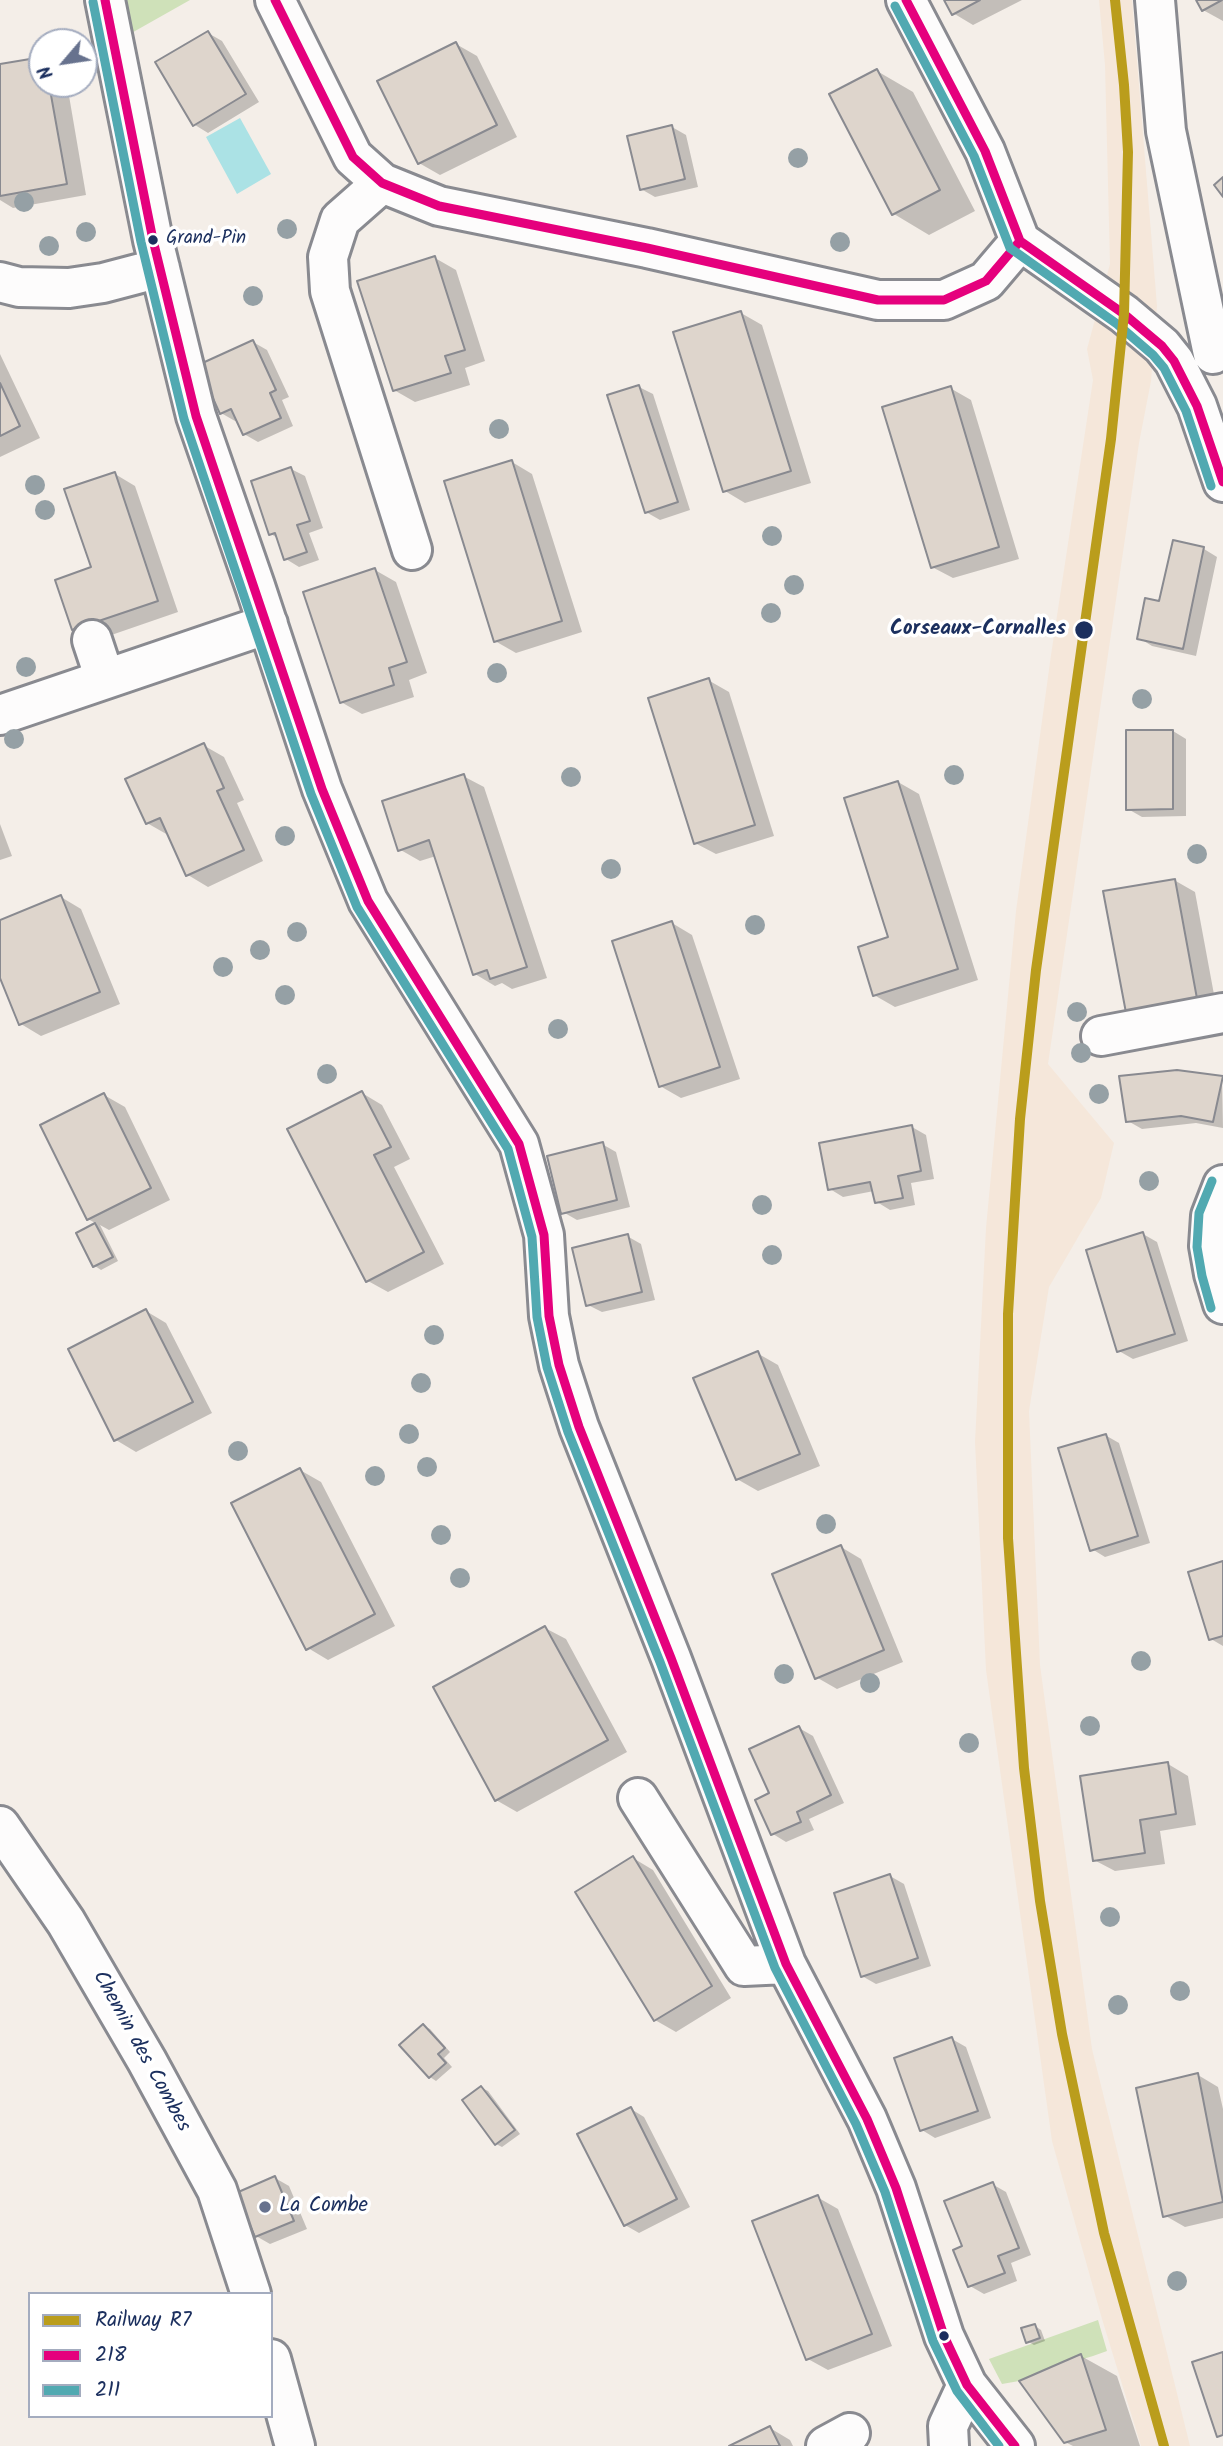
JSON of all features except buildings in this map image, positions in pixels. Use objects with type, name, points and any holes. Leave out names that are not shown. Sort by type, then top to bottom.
[{"type":"street","points":[[105,0],[160,268],[196,416],[322,789],[368,901],[519,1144],[544,1236],[549,1316],[559,1366],[579,1427],[671,1658],[786,1964],[867,2119],[896,2188],[943,2336],[967,2385],[1015,2446]]},
{"type":"street","points":[[275,0],[353,157],[382,183],[439,206],[647,248],[878,300],[944,300],[986,281],[1020,241]]},
{"type":"street","points":[[906,0],[985,152],[1020,241],[1155,338],[1177,367],[1197,406],[1223,482]]},
{"type":"street","points":[[1154,0],[1166,131],[1218,353],[1177,367]]},
{"type":"street","points":[[382,183],[340,220],[328,257],[330,291],[412,550]]},
{"type":"street","points":[[0,282],[19,287],[69,288],[103,283],[160,268]]},
{"type":"street","points":[[1,713],[268,624]]},
{"type":"street","points":[[92,640],[105,679]]},
{"type":"street","points":[[1101,1036],[1223,1013]]},
{"type":"street","points":[[1223,1185],[1210,1216],[1209,1247],[1223,1304]]},
{"type":"street","points":[[638,1798],[744,1966],[786,1964]]},
{"type":"street","name":"Chemin des Combes","points":[[0,1826],[66,1922],[147,2061],[217,2190],[250,2292]]},
{"type":"street","points":[[273,2366],[295,2446]]},
{"type":"street","points":[[948,2446],[948,2426],[967,2385]]},
{"type":"shaded area","points":[[1099,0],[1132,0],[1157,306],[1151,381],[1139,443],[1048,1064],[1114,1143],[1101,1198],[1049,1287],[1029,1411],[1040,1665],[1092,2049],[1190,2446],[1141,2446],[1052,2141],[986,1670],[975,1442],[986,1228],[1016,911],[1051,655],[1093,380],[1087,349],[1110,264],[1105,65]]},
{"type":"green space","points":[[121,0],[190,0],[128,35]]},
{"type":"green space","points":[[1098,2320],[1107,2351],[1083,2359],[1081,2354],[1019,2381],[1002,2384],[989,2359]]},
{"type":"water","points":[[240,118],[271,174],[237,194],[206,137]]},
{"type":"rail line","name":"R7","points":[[1115,0],[1128,152],[1124,314],[1111,439],[1036,970],[1020,1119],[1008,1314],[1008,1538],[1024,1768],[1040,1901],[1062,2034],[1104,2233],[1164,2446]]},
{"type":"transit line","name":"218","points":[[105,0],[153,240],[196,416],[322,789],[368,901],[519,1144],[544,1235],[549,1316],[559,1365],[579,1427],[671,1658],[786,1964],[867,2119],[896,2188],[944,2336],[967,2385],[1015,2446]]},
{"type":"transit line","name":"218","points":[[275,0],[353,157],[382,183],[439,206],[647,248],[878,300],[944,300],[986,281],[1020,241]]},
{"type":"transit line","name":"218","points":[[906,0],[985,151],[1020,241]]},
{"type":"transit line","name":"211","points":[[93,2],[141,242],[184,419],[311,794],[357,907],[508,1149],[532,1237],[537,1317],[547,1367],[568,1432],[660,1662],[775,1968],[856,2124],[885,2192],[933,2341],[957,2391],[999,2446]]},
{"type":"transit line","name":"211","points":[[895,6],[974,156],[1010,248],[1117,324],[1164,368],[1186,411],[1211,486]]},
{"type":"transit line","name":"218","points":[[1020,241],[1124,314],[1162,346],[1174,361],[1197,406],[1223,482]]},
{"type":"transit line","name":"211","points":[[1211,1308],[1197,1247],[1199,1213],[1212,1181]]},
{"type":"place","name":"Grand-Pin","points":[[153,240]]},
{"type":"place","name":"Corseaux-Cornalles","points":[[1084,630]]},
{"type":"place","name":"La Combe","points":[[265,2207]]}]
